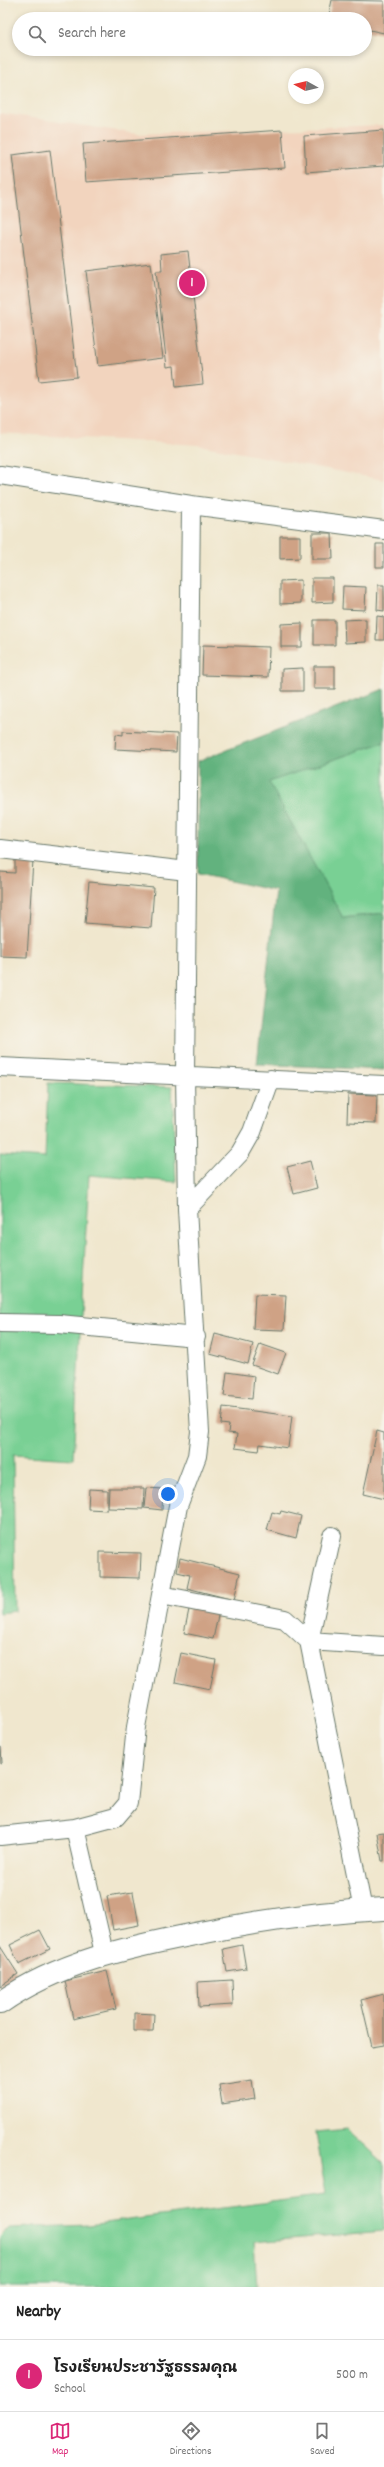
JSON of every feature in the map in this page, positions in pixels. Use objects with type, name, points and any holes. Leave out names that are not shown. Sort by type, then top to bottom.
[{"type":"street","points":[[0,474],[191,506],[384,530]]},
{"type":"street","points":[[0,1836],[75,1828],[116,1817],[128,1803],[136,1727],[178,1506],[197,1456],[200,1432],[196,1337],[187,1209],[185,1074],[191,506]]},
{"type":"street","points":[[0,849],[187,871]]},
{"type":"street","points":[[0,1067],[384,1084]]},
{"type":"street","points":[[187,1209],[240,1153],[252,1132],[271,1079]]},
{"type":"street","points":[[0,1323],[59,1324],[196,1337]]},
{"type":"street","points":[[0,2003],[53,1974],[104,1953],[266,1920],[323,1912],[374,1909],[309,1641],[332,1536]]},
{"type":"street","points":[[161,1595],[285,1619],[309,1641],[384,1646]]},
{"type":"street","points":[[75,1828],[104,1953]]},
{"type":"shaded area","points":[[0,113],[138,134],[384,125],[384,480],[199,445],[0,433]]},
{"type":"green space","points":[[384,689],[384,742],[269,782],[343,918],[384,913],[384,1070],[257,1064],[276,891],[198,874],[198,761]]},
{"type":"green space","points":[[384,742],[384,913],[343,918],[268,782]]},
{"type":"green space","points":[[48,1083],[172,1087],[176,1182],[89,1175],[73,1459],[13,1455],[15,1611],[0,1613],[0,1155],[45,1158]]},
{"type":"green space","points":[[347,2129],[384,2163],[384,2231],[254,2242],[257,2287],[0,2287],[0,2237],[9,2228],[89,2225],[326,2195],[316,2132]]},
{"type":"building","points":[[332,0],[384,1],[384,33],[372,30],[372,12],[329,12]]},
{"type":"building","points":[[282,130],[285,168],[86,182],[83,144]]},
{"type":"building","points":[[384,130],[384,166],[306,172],[304,136]]},
{"type":"building","points":[[50,150],[77,377],[39,381],[12,155]]},
{"type":"building","points":[[188,251],[203,384],[176,387],[174,366],[167,367],[156,271],[162,271],[161,254]]},
{"type":"building","points":[[151,263],[163,358],[98,366],[86,271]]},
{"type":"building","points":[[312,533],[332,533],[333,559],[312,559]]},
{"type":"building","points":[[280,536],[300,536],[300,558],[280,559]]},
{"type":"building","points":[[376,544],[384,544],[384,567],[376,567]]},
{"type":"building","points":[[312,578],[333,578],[333,602],[312,603]]},
{"type":"building","points":[[301,580],[301,603],[280,604],[280,581]]},
{"type":"building","points":[[378,585],[384,585],[384,611],[377,610]]},
{"type":"building","points":[[343,586],[366,587],[365,610],[342,609]]},
{"type":"building","points":[[377,616],[384,617],[384,640],[376,640]]},
{"type":"building","points":[[366,619],[366,642],[345,643],[344,620]]},
{"type":"building","points":[[314,620],[335,620],[335,645],[314,645]]},
{"type":"building","points":[[302,623],[302,647],[281,647],[281,624]]},
{"type":"building","points":[[203,645],[269,647],[268,677],[202,675]]},
{"type":"building","points":[[314,666],[335,666],[335,689],[314,689]]},
{"type":"building","points":[[303,668],[303,691],[282,691],[282,669]]},
{"type":"building","points":[[123,731],[177,734],[176,752],[115,749],[116,734],[123,735]]},
{"type":"building","points":[[15,860],[33,860],[27,957],[0,956],[0,872],[15,873]]},
{"type":"building","points":[[89,882],[154,888],[151,928],[85,923]]},
{"type":"building","points":[[348,1094],[377,1095],[376,1123],[347,1122]]},
{"type":"building","points":[[310,1161],[317,1188],[294,1194],[287,1167]]},
{"type":"building","points":[[255,1294],[286,1295],[284,1330],[253,1329]]},
{"type":"building","points":[[215,1334],[253,1344],[248,1364],[210,1354]]},
{"type":"building","points":[[260,1344],[286,1353],[278,1374],[252,1365]]},
{"type":"building","points":[[227,1372],[254,1376],[252,1399],[224,1396]]},
{"type":"building","points":[[223,1407],[292,1416],[288,1448],[260,1444],[259,1451],[235,1448],[237,1434],[228,1433],[229,1425],[221,1424]]},
{"type":"building","points":[[377,1431],[384,1433],[384,1499],[363,1494]]},
{"type":"building","points":[[109,1488],[144,1488],[143,1509],[108,1508]]},
{"type":"building","points":[[146,1488],[163,1489],[162,1510],[144,1508]]},
{"type":"building","points":[[89,1489],[107,1490],[107,1510],[88,1509]]},
{"type":"building","points":[[281,1511],[301,1516],[296,1538],[267,1530],[272,1512],[280,1514]]},
{"type":"building","points":[[100,1552],[141,1553],[140,1578],[100,1577]]},
{"type":"building","points":[[180,1558],[240,1573],[234,1600],[187,1588],[190,1575],[177,1572]]},
{"type":"building","points":[[190,1605],[219,1611],[213,1639],[184,1633]]},
{"type":"building","points":[[181,1653],[216,1660],[210,1689],[175,1682]]},
{"type":"building","points":[[0,1747],[2,1763],[0,1764]]},
{"type":"building","points":[[384,1832],[384,1861],[382,1861],[377,1833]]},
{"type":"building","points":[[133,1892],[139,1925],[113,1930],[107,1896]]},
{"type":"building","points":[[40,1930],[50,1949],[19,1964],[10,1945]]},
{"type":"building","points":[[242,1945],[246,1969],[227,1972],[223,1949]]},
{"type":"building","points":[[0,1946],[18,1974],[0,1986]]},
{"type":"building","points":[[107,1971],[116,2009],[73,2019],[65,1981]]},
{"type":"building","points":[[232,1980],[233,2005],[199,2007],[198,1982]]},
{"type":"building","points":[[384,1994],[384,2045],[372,2047],[361,2000]]},
{"type":"building","points":[[134,2013],[154,2014],[153,2031],[134,2031]]},
{"type":"building","points":[[252,2080],[255,2099],[222,2104],[219,2085]]},
{"type":"place","name":"โรงเรียนประชารัฐธรรมคุณ","points":[[192,283]]}]
